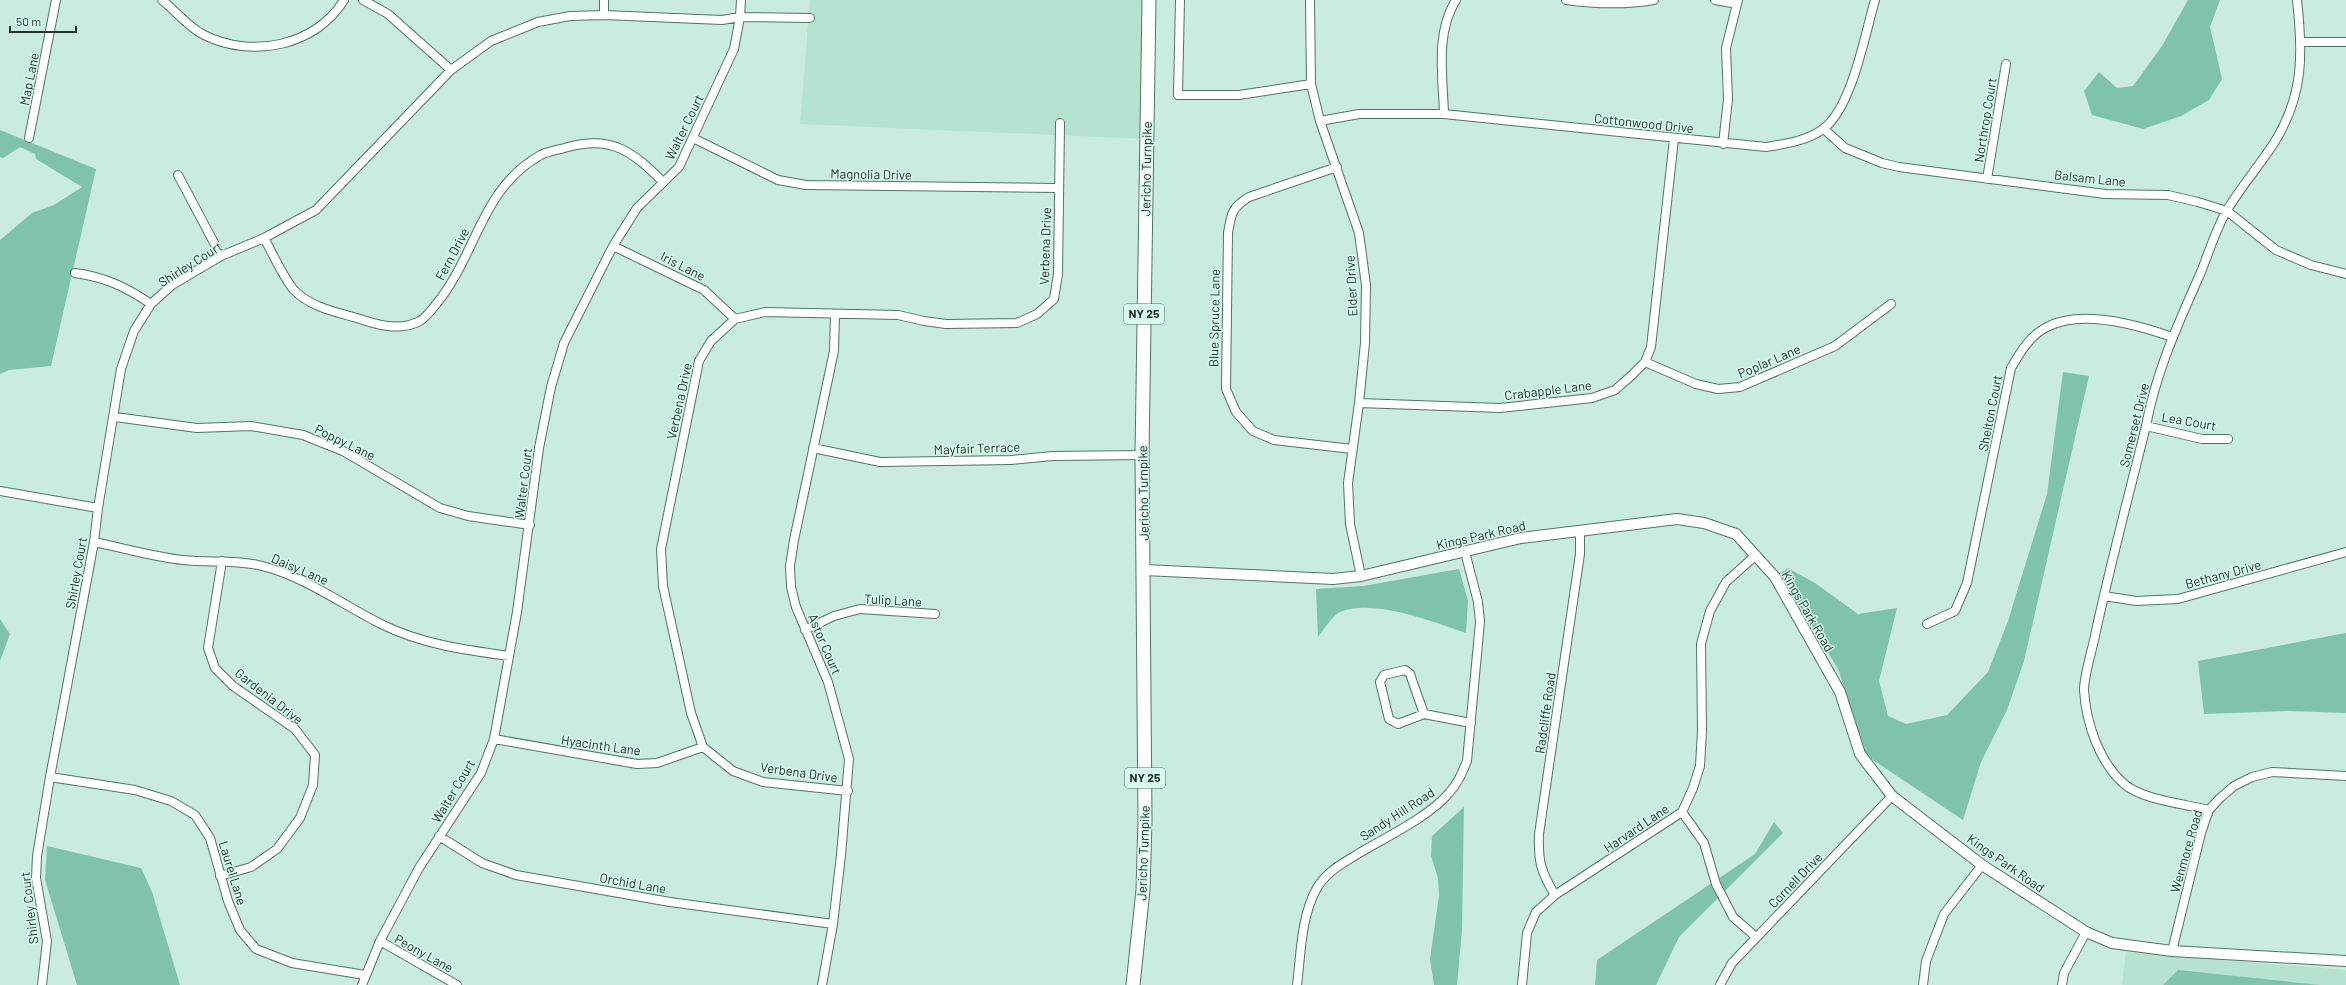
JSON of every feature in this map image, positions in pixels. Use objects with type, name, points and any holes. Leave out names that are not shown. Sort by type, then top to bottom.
[{"type":"main road","name":"Jericho Turnpike","points":[[1133,985],[1143,890],[1145,820],[1142,454],[1149,0]]},
{"type":"street","name":"Map Lane","points":[[29,138],[56,0]]},
{"type":"street","points":[[162,0],[203,35],[220,42],[245,47],[281,46],[314,31],[336,13],[344,0]]},
{"type":"street","points":[[363,0],[388,14],[451,70]]},
{"type":"street","points":[[604,0],[604,15]]},
{"type":"street","name":"Walter Court","points":[[362,985],[380,942],[419,868],[481,773],[494,738],[530,525],[539,448],[551,387],[564,343],[613,246],[637,208],[679,167],[734,49],[740,17],[741,0]]},
{"type":"street","points":[[1180,0],[1178,95],[1239,95],[1311,84]]},
{"type":"street","name":"Elder Drive","points":[[1310,0],[1311,84],[1320,121],[1359,234],[1366,285],[1365,343],[1359,403],[1348,483],[1350,524],[1361,576]]},
{"type":"street","points":[[1444,114],[1443,40],[1448,12],[1456,0]]},
{"type":"street","points":[[1566,0],[1604,4],[1635,3],[1654,0]]},
{"type":"street","points":[[1715,0],[1738,2],[1726,48],[1728,99],[1724,144]]},
{"type":"street","name":"Cottonwood Drive","points":[[1320,121],[1360,114],[1444,114],[1766,148],[1796,142],[1824,129],[1839,110],[1851,85],[1874,0]]},
{"type":"street","name":"Somerset Drive","points":[[2209,810],[2145,795],[2124,784],[2109,767],[2098,745],[2089,722],[2084,689],[2104,596],[2146,426],[2151,400],[2172,337],[2226,211],[2274,142],[2288,114],[2301,69],[2302,42],[2297,0]]},
{"type":"street","name":"Shirley Court","points":[[42,985],[47,941],[36,878],[50,777],[94,542],[98,508],[115,417],[121,369],[134,331],[151,304],[172,285],[221,256],[264,238],[316,210],[451,70],[491,41],[538,22],[570,16],[604,15],[722,20],[740,17],[810,18]]},
{"type":"street","points":[[2302,42],[2346,42]]},
{"type":"street","name":"Northrop Court","points":[[1987,179],[2006,64]]},
{"type":"street","name":"Verbena Drive","points":[[848,791],[763,782],[733,771],[703,747],[691,713],[675,648],[663,586],[661,549],[699,361],[711,341],[735,319],[765,312],[898,315],[924,322],[946,324],[1017,323],[1037,314],[1054,299],[1058,274],[1060,123]]},
{"type":"street","name":"Balsam Lane","points":[[1824,129],[1845,148],[1882,163],[1987,179],[2105,194],[2168,195],[2226,211],[2276,250],[2311,265],[2346,274]]},
{"type":"street","name":"Magnolia Drive","points":[[693,138],[778,180],[806,185],[1058,188]]},
{"type":"street","points":[[1645,362],[1654,331],[1674,139]]},
{"type":"street","name":"Fern Drive","points":[[264,238],[294,290],[314,305],[367,322],[396,328],[419,321],[434,307],[449,286],[489,208],[510,176],[540,155],[589,143],[618,146],[639,159],[662,182]]},
{"type":"street","name":"Blue Spruce Lane","points":[[1336,167],[1249,197],[1236,204],[1230,216],[1228,233],[1225,336],[1226,389],[1236,412],[1253,431],[1274,440],[1352,449]]},
{"type":"street","points":[[178,175],[221,256]]},
{"type":"street","name":"Iris Lane","points":[[613,246],[704,290],[735,319]]},
{"type":"street","points":[[75,273],[96,276],[118,283],[151,304]]},
{"type":"street","name":"Poplar Lane","points":[[1645,362],[1696,384],[1718,389],[1740,387],[1834,346],[1891,304]]},
{"type":"street","name":"Astor Court","points":[[822,985],[833,924],[848,791],[849,758],[828,682],[805,630],[791,586],[790,566],[794,540],[834,351],[835,314]]},
{"type":"street","name":"Shelton Court","points":[[1926,624],[1955,611],[1968,583],[2011,368],[2024,347],[2046,327],[2073,319],[2101,320],[2146,327],[2172,337]]},
{"type":"street","name":"Crabapple Lane","points":[[1359,403],[1500,408],[1592,398],[1615,390],[1645,362]]},
{"type":"street","name":"Poppy Lane","points":[[115,417],[197,428],[250,426],[303,435],[343,452],[440,508],[468,516],[530,525]]},
{"type":"street","name":"Lea Court","points":[[2146,426],[2202,439],[2228,439]]},
{"type":"street","name":"Mayfair Terrace","points":[[814,448],[880,462],[1010,460],[1053,456],[1142,454]]},
{"type":"street","points":[[0,490],[98,508]]},
{"type":"street","name":"Kings Park Road","points":[[1144,570],[1333,579],[1361,576],[1521,538],[1677,519],[1704,523],[1736,534],[1756,554],[1775,577],[1840,692],[1860,754],[1892,796],[1982,865],[2086,932],[2112,943],[2172,951],[2346,961]]},
{"type":"street","name":"Radcliffe Road","points":[[1555,895],[1546,880],[1538,858],[1539,834],[1580,554],[1580,530]]},
{"type":"street","name":"Daisy Lane","points":[[94,542],[184,560],[222,561],[261,566],[307,582],[381,624],[419,640],[448,647],[509,656]]},
{"type":"street","name":"Sandy Hill Road","points":[[1297,985],[1305,920],[1310,903],[1318,887],[1335,868],[1435,807],[1449,793],[1460,778],[1467,761],[1480,622],[1478,602],[1465,552]]},
{"type":"street","name":"Bethany Drive","points":[[2104,596],[2136,601],[2178,599],[2346,552]]},
{"type":"street","name":"Harvard Lane","points":[[1522,985],[1527,933],[1536,912],[1555,895],[1682,812],[1693,788],[1700,766],[1702,731],[1701,644],[1710,611],[1726,582],[1756,554]]},
{"type":"street","name":"Gardenia Drive","points":[[220,876],[251,867],[277,849],[300,818],[313,786],[315,755],[295,729],[233,686],[215,668],[208,648],[222,561]]},
{"type":"street","name":"Tulip Lane","points":[[805,630],[834,616],[860,609],[935,614]]},
{"type":"street","points":[[1424,714],[1412,677],[1408,672],[1405,670],[1384,675],[1380,682],[1389,719],[1398,724],[1424,714],[1471,723]]},
{"type":"street","name":"Hyacinth Lane","points":[[494,738],[637,764],[657,763],[703,747]]},
{"type":"street","name":"Wenmore Road","points":[[2172,951],[2192,867],[2209,810],[2234,786],[2252,777],[2272,772],[2346,776]]},
{"type":"street","name":"Laurel Lane","points":[[50,777],[135,790],[171,801],[195,816],[210,838],[220,876],[240,930],[256,950],[292,963],[366,975]]},
{"type":"street","name":"Cornell Drive","points":[[1720,985],[1732,963],[1892,796]]},
{"type":"street","points":[[1682,812],[1704,844],[1716,884],[1733,917],[1756,937]]},
{"type":"street","name":"Orchid Lane","points":[[439,836],[482,863],[516,875],[670,902],[833,924]]},
{"type":"street","points":[[1923,985],[1926,961],[1944,914],[1982,865]]},
{"type":"street","points":[[2062,985],[2064,973],[2086,932]]},
{"type":"street","name":"Peony Lane","points":[[380,942],[457,985]]},
{"type":"shaded area","points":[[810,0],[1149,0],[1146,139],[800,124]]},
{"type":"shaded area","points":[[2188,0],[2220,0],[2210,27],[2222,79],[2209,100],[2181,116],[2143,129],[2092,115],[2084,91],[2099,72],[2117,88],[2133,86],[2162,46]]},
{"type":"shaded area","points":[[0,130],[96,169],[51,366],[9,370],[0,374],[0,240],[32,213],[54,205],[82,187],[36,159],[35,154],[20,147],[3,158],[0,157]]},
{"type":"shaded area","points":[[2063,372],[2089,376],[2024,661],[2007,710],[1981,762],[1963,820],[1867,756],[1838,669],[1780,574],[1788,568],[1815,583],[1858,614],[1897,608],[1879,681],[1888,716],[1906,724],[1947,715],[1988,672],[2008,621],[2047,494]]},
{"type":"shaded area","points":[[1459,569],[1468,600],[1466,633],[1403,613],[1369,608],[1354,608],[1337,614],[1331,619],[1318,637],[1316,589],[1363,586]]},
{"type":"shaded area","points":[[0,619],[10,634],[0,661]]},
{"type":"shaded area","points":[[2346,633],[2346,713],[2288,711],[2204,714],[2198,661]]},
{"type":"shaded area","points":[[1464,807],[1462,930],[1457,985],[1434,985],[1430,959],[1439,895],[1438,878],[1431,856],[1432,836]]},
{"type":"shaded area","points":[[1774,822],[1783,833],[1679,937],[1656,985],[1595,985],[1597,960],[1755,854]]},
{"type":"shaded area","points":[[47,846],[141,868],[152,892],[180,985],[77,985],[45,880]]},
{"type":"shaded area","points":[[2126,952],[2346,970],[2346,985],[2122,985]]},
{"type":"shaded area","points":[[2178,970],[2320,985],[2163,985]]}]
